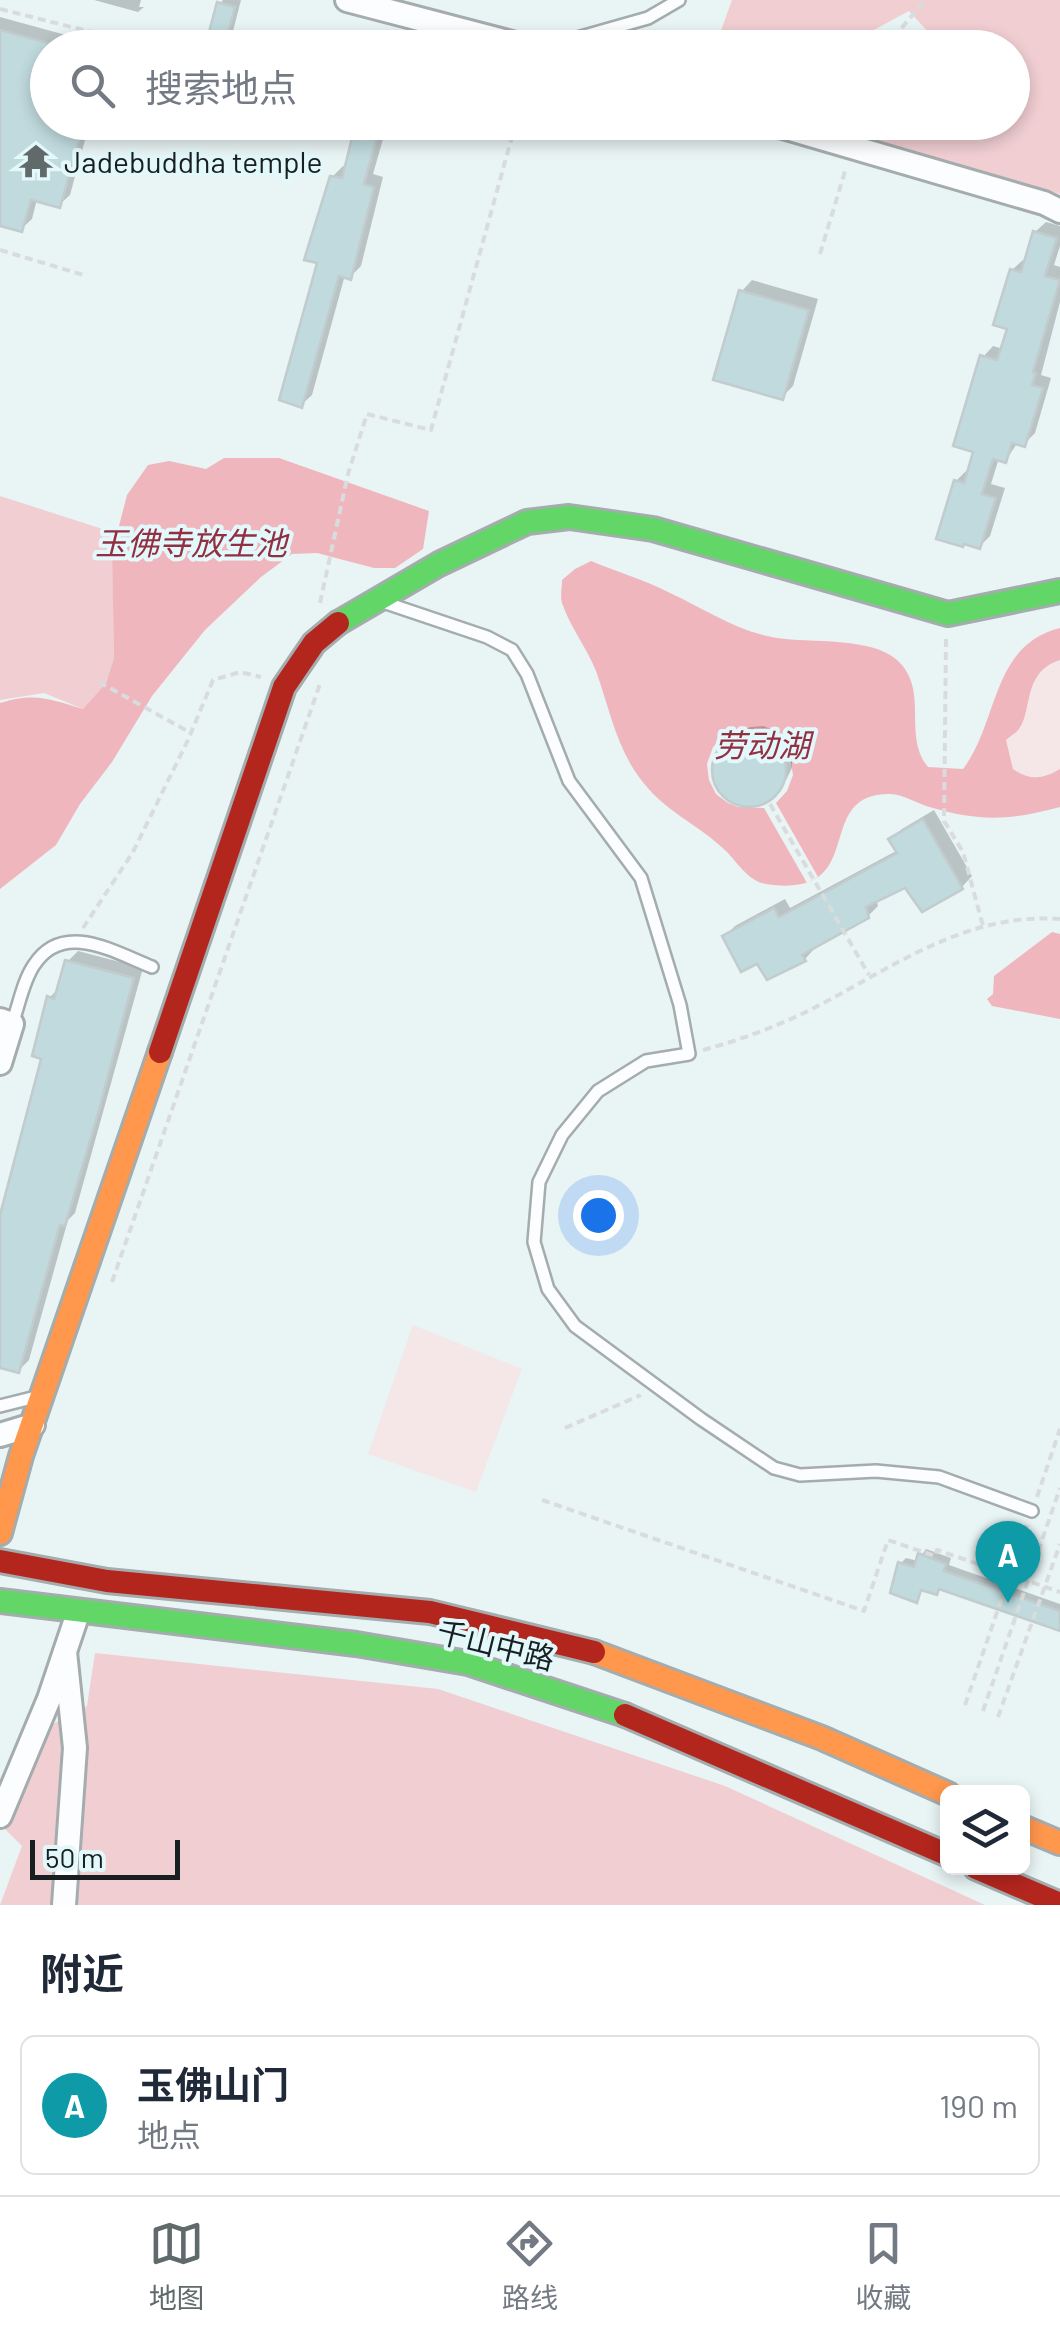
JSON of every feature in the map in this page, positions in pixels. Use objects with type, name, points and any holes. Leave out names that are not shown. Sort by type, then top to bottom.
[{"type":"main road","points":[[0,1533],[16,1456],[44,1396],[284,687],[314,643],[342,619],[440,564],[527,522],[570,518],[605,520],[652,530],[948,614],[1060,591]]},
{"type":"main road","name":"千山中路","points":[[0,1562],[108,1581],[430,1612],[598,1653],[822,1738],[940,1790]]},
{"type":"main road","name":"千山中路","points":[[0,1601],[356,1644],[468,1663],[600,1704],[940,1852]]},
{"type":"main road","points":[[1030,1831],[1060,1844]]},
{"type":"main road","points":[[992,1875],[1060,1904]]},
{"type":"street","points":[[347,0],[462,30]]},
{"type":"street","points":[[826,140],[1060,211]]},
{"type":"street","points":[[0,1064],[6,1022]]},
{"type":"street","points":[[0,1435],[32,1425]]},
{"type":"street","points":[[0,1816],[78,1613]]},
{"type":"street","points":[[64,1652],[75,1748],[64,1905]]},
{"type":"lane","points":[[606,30],[648,18],[680,0]]},
{"type":"lane","points":[[379,601],[487,637],[512,650],[527,674],[569,780],[641,878],[680,1005],[689,1054],[646,1062],[598,1091],[562,1135],[538,1182],[534,1242],[548,1289],[576,1326],[774,1468],[800,1475],[876,1471],[939,1477],[1032,1511]]},
{"type":"lane","points":[[6,1022],[34,965],[58,942],[74,940],[152,967]]},
{"type":"lane","points":[[0,1406],[44,1396]]},
{"type":"path","points":[[900,30],[925,0]]},
{"type":"path","points":[[0,9],[86,30]]},
{"type":"path","points":[[325,570],[367,414],[430,430],[511,140]]},
{"type":"path","points":[[820,254],[850,147]]},
{"type":"path","points":[[0,250],[87,276]]},
{"type":"path","points":[[948,614],[944,821],[963,852],[983,926]]},
{"type":"path","points":[[74,940],[133,852],[213,680],[240,672],[264,677],[284,687]]},
{"type":"path","points":[[111,1284],[323,674]]},
{"type":"path","points":[[99,682],[191,733]]},
{"type":"path","points":[[770,804],[869,975]]},
{"type":"path","points":[[689,1054],[728,1043],[804,1012],[940,940],[983,926],[1041,917],[1060,919]]},
{"type":"path","points":[[566,1428],[659,1388]]},
{"type":"path","points":[[965,1705],[1060,1430]]},
{"type":"path","points":[[983,1711],[1060,1488]]},
{"type":"path","points":[[542,1500],[864,1611],[888,1540],[935,1556],[938,1550],[1060,1592]]},
{"type":"path","points":[[998,1717],[1060,1544]]},
{"type":"shaded area","points":[[732,0],[1060,0],[1060,194],[876,140],[1030,140],[1030,30],[926,30],[909,11],[874,30],[721,30]]},
{"type":"shaded area","points":[[0,496],[112,532],[114,658],[106,683],[83,709],[44,693],[0,700]]},
{"type":"shaded area","points":[[1060,660],[1060,769],[1031,777],[1013,769],[1006,739],[1019,729],[1040,673]]},
{"type":"shaded area","points":[[413,1325],[522,1369],[476,1492],[368,1454]]},
{"type":"shaded area","points":[[95,1653],[438,1689],[725,1786],[985,1905],[0,1905],[22,1846],[2,1826],[36,1733],[87,1706]]},
{"type":"water","name":"玉佛寺放生池","points":[[224,458],[279,458],[429,511],[423,549],[395,568],[374,568],[317,553],[292,554],[261,577],[205,630],[152,696],[56,845],[0,889],[0,703],[33,697],[83,709],[106,683],[114,658],[112,553],[127,495],[148,465],[169,461],[206,469]]},
{"type":"water","name":"劳动湖","points":[[591,561],[660,588],[749,631],[777,638],[857,644],[886,653],[907,672],[912,685],[917,741],[928,767],[963,769],[984,730],[1008,668],[1037,637],[1060,628],[1060,660],[1040,673],[1030,692],[1023,721],[1006,740],[1013,769],[1019,773],[1036,777],[1060,769],[1060,807],[1027,815],[982,817],[933,808],[895,794],[866,798],[852,810],[831,862],[819,877],[798,885],[766,884],[754,879],[715,841],[659,799],[624,752],[596,671],[561,600],[562,580]]},
{"type":"water","points":[[1052,932],[1060,934],[1060,1019],[992,1006],[987,999],[993,994],[994,976]]},
{"type":"pier","points":[[746,730],[767,732],[781,742],[790,756],[793,775],[787,791],[776,803],[818,877],[807,883],[764,808],[728,803],[716,794],[709,780],[707,764],[713,747],[726,735]]},
{"type":"building","points":[[217,2],[235,7],[229,30],[210,30]]},
{"type":"building","name":"Jadebuddha temple","points":[[0,30],[30,38],[30,140],[79,140],[60,208],[31,200],[22,232],[0,226]]},
{"type":"building","points":[[352,140],[376,140],[364,184],[374,187],[351,280],[339,276],[302,408],[279,400],[317,263],[304,260],[330,176],[342,178]]},
{"type":"building","points":[[1033,231],[1057,238],[1045,276],[1060,280],[1033,372],[1036,373],[1032,385],[1043,388],[1025,447],[1012,443],[1006,463],[993,459],[982,494],[996,498],[980,549],[964,544],[963,547],[936,539],[954,480],[964,483],[973,452],[953,446],[980,355],[997,360],[1007,329],[993,325],[1010,269],[1021,272]]},
{"type":"building","points":[[739,290],[809,310],[783,400],[713,380]]},
{"type":"building","points":[[749,733],[775,744],[786,770],[775,796],[749,807],[723,796],[712,770],[723,744]]},
{"type":"building","points":[[923,819],[963,889],[922,912],[905,888],[866,907],[869,918],[802,955],[806,961],[767,980],[757,964],[741,972],[722,936],[774,908],[779,917],[897,853],[888,839]]},
{"type":"building","points":[[65,960],[134,978],[99,1110],[65,1226],[60,1225],[19,1373],[0,1368],[0,1215],[41,1059],[32,1056],[47,996],[54,999]]},
{"type":"building","points":[[918,1553],[946,1564],[944,1571],[1060,1611],[1060,1631],[939,1589],[937,1595],[921,1590],[917,1603],[890,1593],[898,1562],[914,1567]]},
{"type":"traffic: fast","points":[[338,623],[439,564],[527,522],[569,517],[653,529],[948,614],[1060,591]]},
{"type":"traffic: fast","points":[[0,1601],[356,1644],[468,1663],[625,1715]]},
{"type":"traffic: slow","points":[[0,1533],[21,1456],[160,1052]]},
{"type":"traffic: slow","points":[[594,1652],[822,1738],[940,1790]]},
{"type":"traffic: slow","points":[[1030,1830],[1060,1843]]},
{"type":"traffic: jam","points":[[160,1052],[284,687],[314,643],[338,623]]},
{"type":"traffic: jam","points":[[0,1561],[107,1581],[430,1612],[594,1652]]},
{"type":"traffic: jam","points":[[625,1715],[940,1852]]},
{"type":"traffic: jam","points":[[992,1875],[1060,1904]]},
{"type":"place","name":"Jadebuddha temple","points":[[36,161]]},
{"type":"place","name":"玉佛山门","points":[[1008,1603]]}]
